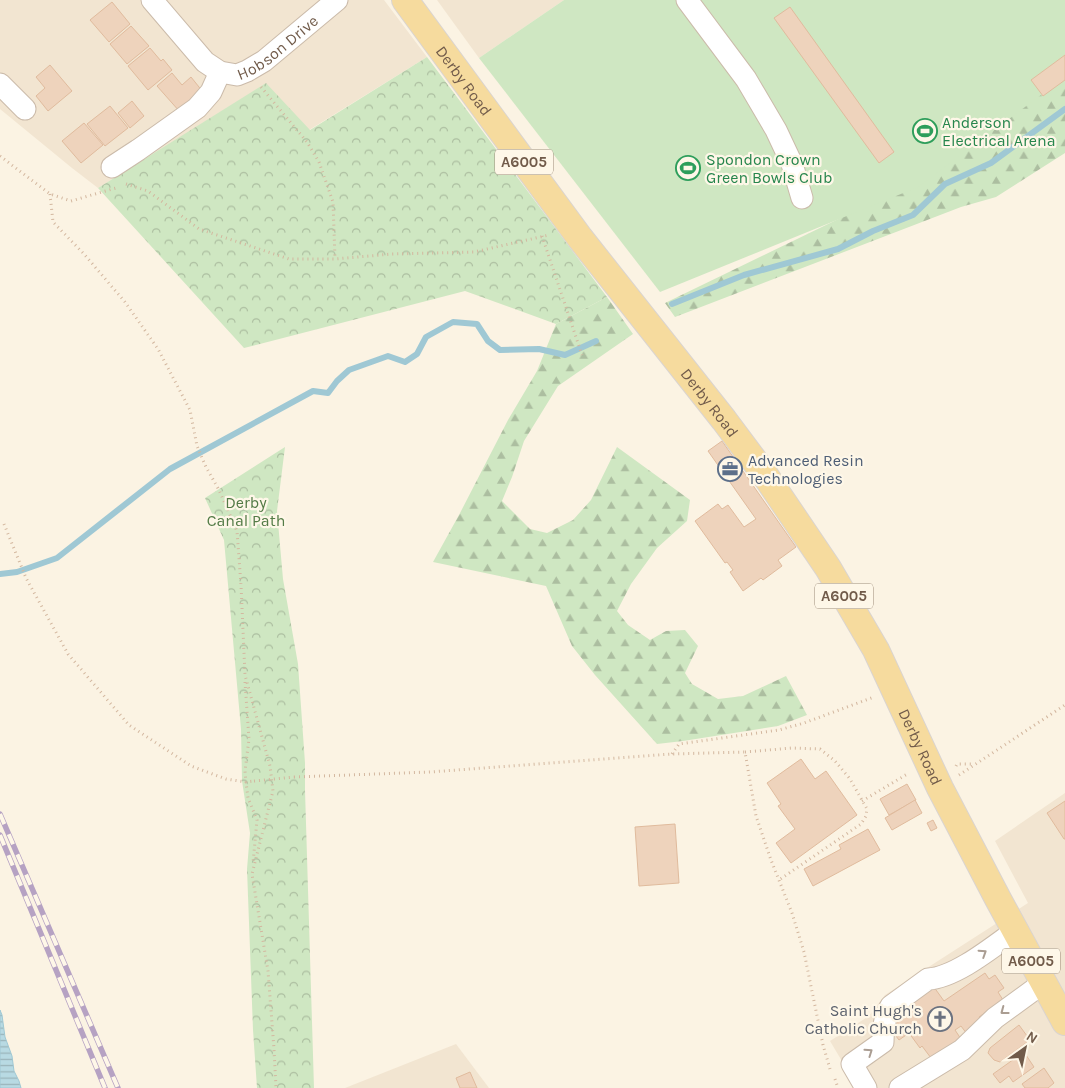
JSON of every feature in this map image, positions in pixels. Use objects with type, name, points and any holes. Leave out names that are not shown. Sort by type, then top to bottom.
[{"type":"main road","name":"Derby Road","points":[[405,0],[580,238],[765,475],[828,568],[876,650],[928,763],[1015,931],[1065,1022]]},
{"type":"street","name":"Hobson Drive","points":[[152,0],[205,62],[220,72],[237,74],[247,71],[264,61],[337,0]]},
{"type":"street","points":[[687,0],[746,79],[776,130],[792,164],[802,198]]},
{"type":"street","points":[[112,166],[197,108],[211,92],[220,72]]},
{"type":"street","points":[[0,84],[26,108]]},
{"type":"street","points":[[866,1088],[852,1064],[883,1042],[885,1020],[891,1006],[928,979],[936,979],[949,974],[977,958],[1015,931]]},
{"type":"street","points":[[900,1088],[962,1050],[995,1018],[1043,983]]},
{"type":"path","points":[[247,71],[307,142],[319,162],[333,202],[336,259]]},
{"type":"path","points":[[0,156],[50,194],[71,201],[110,191],[127,184],[148,192],[199,228],[289,259],[336,259],[392,254],[474,252],[558,232],[580,238]]},
{"type":"path","points":[[50,194],[53,222],[84,254],[125,302],[158,349],[190,410],[197,446],[237,531],[249,740],[245,770],[248,798],[256,820],[252,874],[268,971],[276,1088]]},
{"type":"path","points":[[542,236],[582,354]]},
{"type":"path","points":[[4,524],[26,578],[68,654],[129,724],[191,766],[226,779],[246,782],[294,777],[430,772],[671,754],[745,752],[792,748],[820,749],[850,779],[867,809],[866,816],[861,824],[779,880]]},
{"type":"path","points":[[245,675],[270,766],[272,791],[252,874]]},
{"type":"path","points":[[671,754],[679,744],[779,730],[804,723],[894,689]]},
{"type":"path","points":[[974,764],[957,764],[954,779],[1065,705]]},
{"type":"path","points":[[745,752],[756,816],[792,913],[804,952],[823,1046],[831,1071]]},
{"type":"path","points":[[862,801],[928,763]]},
{"type":"path","points":[[835,1078],[838,1088]]},
{"type":"shaded area","points":[[0,0],[384,0],[427,57],[309,130],[266,84],[98,188],[0,109]]},
{"type":"shaded area","points":[[437,0],[564,0],[479,58]]},
{"type":"shaded area","points":[[1065,793],[1065,1088],[858,1088],[830,1041],[869,1016],[885,995],[1028,903],[995,841]]},
{"type":"shaded area","points":[[456,1044],[489,1088],[345,1088]]},
{"type":"green space","points":[[564,0],[1065,0],[1065,77],[918,187],[660,292],[479,58]]},
{"type":"green space","points":[[427,57],[607,297],[556,324],[465,291],[244,348],[98,188],[266,83],[310,130]]},
{"type":"green space","points":[[1065,65],[1065,153],[996,197],[961,207],[675,317],[665,303],[859,209]]},
{"type":"green space","points":[[607,297],[633,334],[558,386],[524,441],[502,501],[530,529],[547,533],[573,520],[591,500],[617,447],[690,500],[687,521],[657,548],[631,584],[617,611],[628,625],[650,640],[666,631],[685,630],[698,646],[685,673],[692,684],[718,699],[743,696],[786,676],[807,715],[778,726],[657,744],[595,675],[572,646],[546,586],[433,562],[508,420],[537,371],[556,324]]},
{"type":"green space","name":"Derby Canal Path","points":[[285,447],[277,511],[283,579],[298,664],[305,763],[314,1088],[257,1088],[247,869],[250,833],[242,781],[241,729],[224,540],[205,498]]},
{"type":"water","points":[[0,1010],[14,1071],[21,1088],[0,1088]]},
{"type":"building","points":[[112,2],[130,24],[109,42],[90,20]]},
{"type":"building","points":[[790,7],[894,152],[879,163],[774,18]]},
{"type":"building","points":[[131,26],[149,46],[127,64],[110,44]]},
{"type":"building","points":[[150,48],[172,70],[148,90],[128,66]]},
{"type":"building","points":[[1065,55],[1065,80],[1043,96],[1031,80]]},
{"type":"building","points":[[50,65],[72,91],[48,111],[36,96],[45,88],[36,77]]},
{"type":"building","points":[[172,73],[182,85],[191,77],[203,92],[180,112],[157,86]]},
{"type":"building","points":[[132,101],[144,116],[130,128],[118,113]]},
{"type":"building","points":[[110,106],[128,128],[105,146],[87,124]]},
{"type":"building","points":[[84,123],[103,145],[81,163],[62,141]]},
{"type":"building","points":[[722,441],[796,547],[778,560],[782,566],[763,580],[761,578],[743,591],[730,572],[733,570],[727,562],[725,563],[695,521],[718,504],[722,509],[728,505],[744,527],[756,519],[708,451]]},
{"type":"building","points":[[801,759],[815,779],[826,771],[857,815],[791,863],[776,843],[795,829],[778,806],[781,804],[767,783]]},
{"type":"building","points":[[907,784],[916,800],[889,815],[880,799]]},
{"type":"building","points":[[915,800],[922,813],[892,830],[885,818]]},
{"type":"building","points":[[1065,801],[1065,839],[1064,839],[1047,813]]},
{"type":"building","points":[[933,820],[937,828],[931,831],[927,823]]},
{"type":"building","points":[[675,824],[679,883],[639,886],[635,827]]},
{"type":"building","points":[[868,829],[880,850],[813,886],[804,869],[841,849],[839,845]]},
{"type":"building","name":"Saint Hugh's Catholic Church","points":[[985,973],[989,979],[995,975],[1004,988],[998,992],[1003,1000],[979,1017],[983,1023],[967,1034],[961,1026],[955,1030],[963,1042],[934,1062],[909,1033],[899,1040],[890,1028],[901,1020],[893,1009],[931,983],[944,1001]]},
{"type":"building","points":[[1019,1025],[1030,1040],[1000,1062],[994,1060],[988,1053],[990,1048]]},
{"type":"building","points":[[1024,1052],[1034,1067],[1013,1082],[1009,1076],[1000,1083],[993,1074]]},
{"type":"building","points":[[1044,1068],[1054,1083],[1048,1088],[1025,1088],[1022,1084]]},
{"type":"building","points":[[470,1072],[477,1088],[460,1088],[456,1078]]},
{"type":"waterway","points":[[672,304],[744,275],[838,249],[873,231],[913,215],[945,184],[991,163],[1065,109]]},
{"type":"waterway","points":[[0,574],[17,572],[57,558],[170,469],[313,391],[328,393],[349,370],[388,356],[405,362],[417,354],[426,337],[453,322],[477,324],[488,341],[500,350],[539,349],[565,355],[596,341]]},
{"type":"railway","points":[[0,814],[118,1088]]},
{"type":"railway","points":[[0,835],[105,1088]]},
{"type":"place","name":"Anderson Electrical Arena","points":[[925,131]]},
{"type":"place","name":"Spondon Crown Green Bowls Club","points":[[688,168]]},
{"type":"place","name":"Advanced Resin Technologies","points":[[730,469]]},
{"type":"place","name":"Saint Hugh's Catholic Church","points":[[940,1019]]}]
